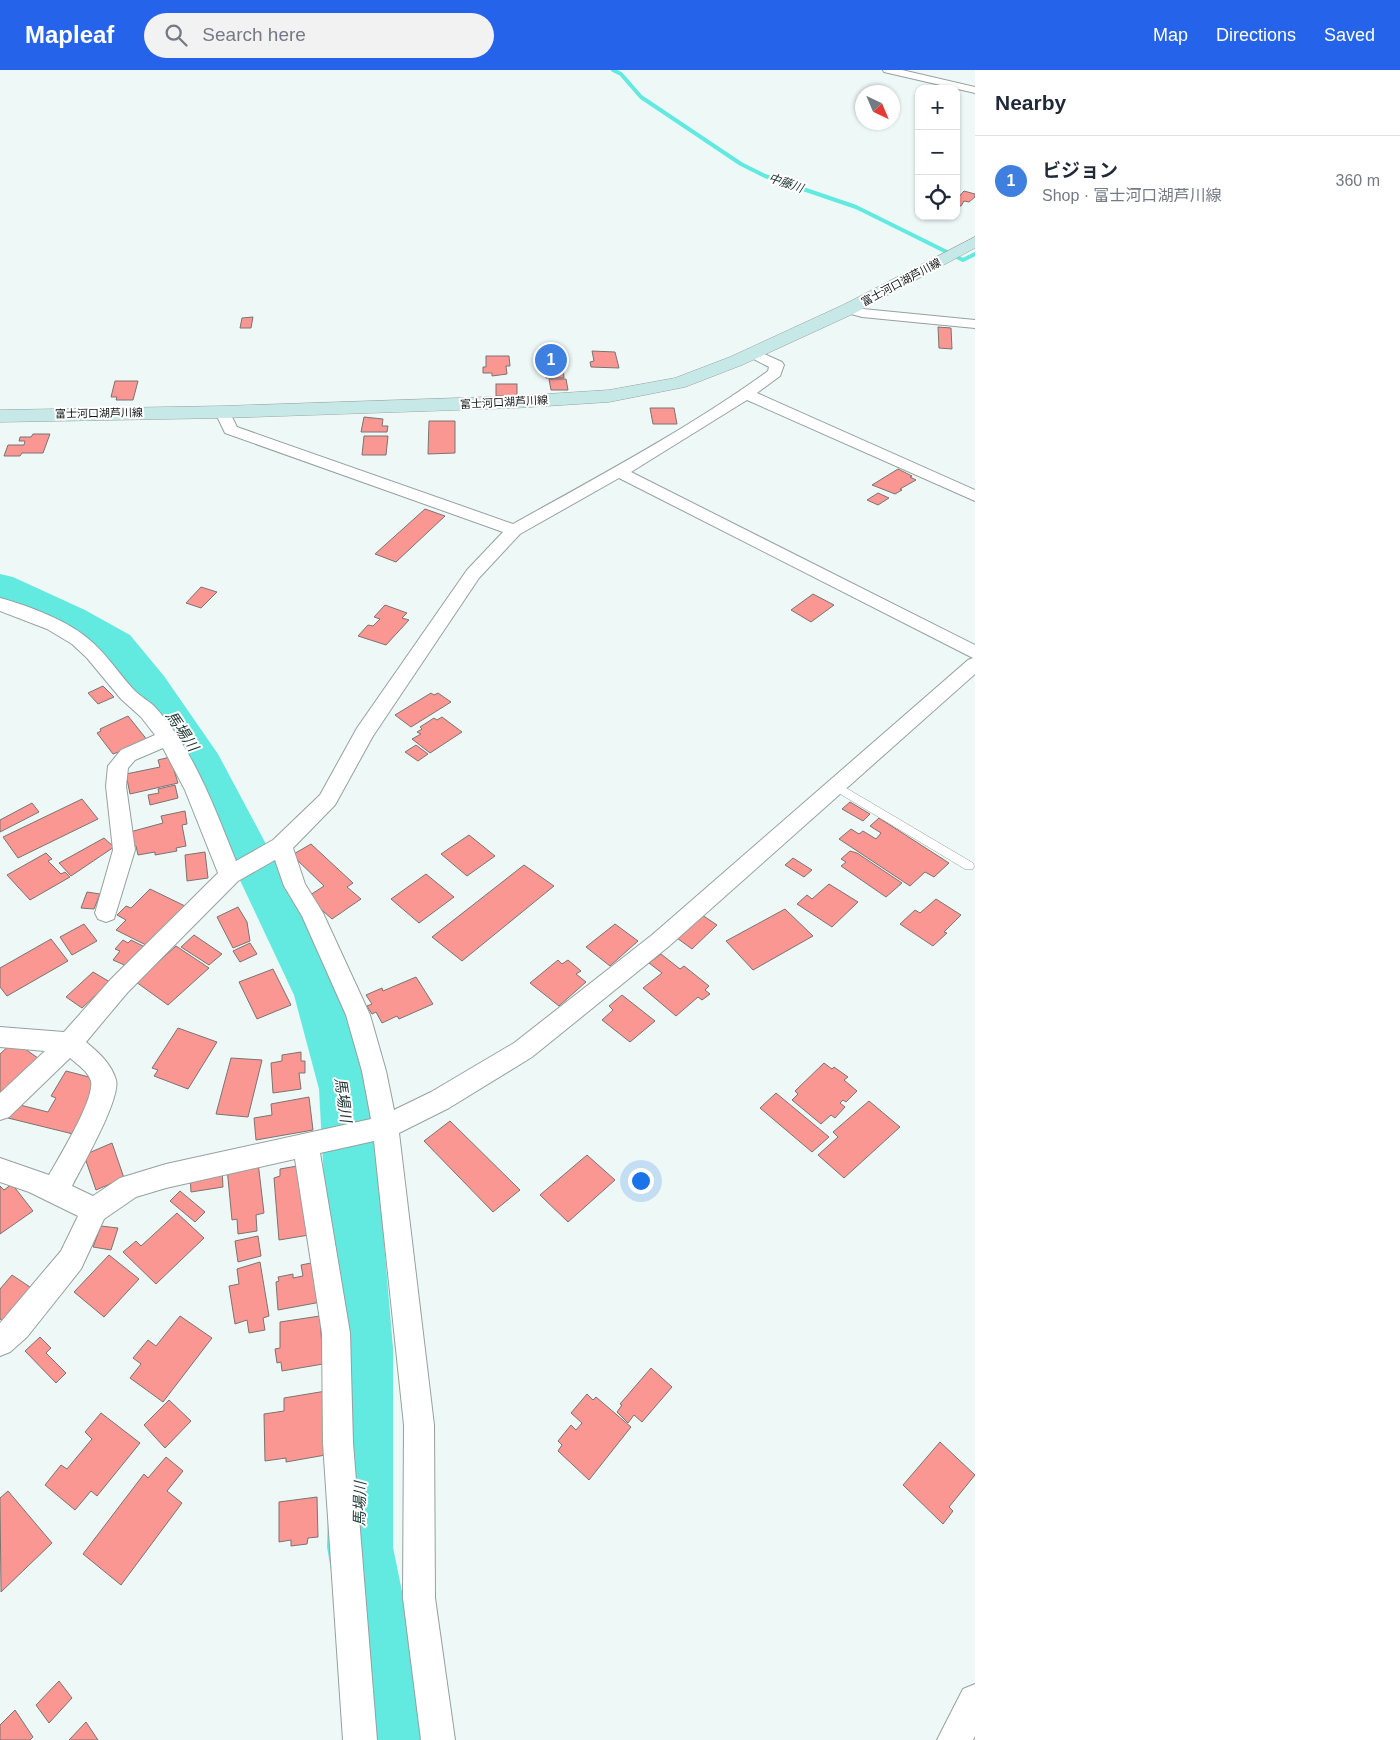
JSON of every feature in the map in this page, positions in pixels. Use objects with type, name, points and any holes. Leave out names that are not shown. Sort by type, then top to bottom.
[{"type":"main road","name":"富士河口湖芦川線","points":[[0,416],[223,412],[515,402],[609,396],[679,383],[753,353],[849,310],[975,242]]},
{"type":"street","points":[[888,70],[975,90]]},
{"type":"street","points":[[849,310],[862,313],[975,324]]},
{"type":"street","points":[[0,1109],[70,1043],[119,986],[230,875],[277,849],[328,800],[364,732],[473,574],[514,530],[619,472],[746,394],[775,373],[777,366],[753,353]]},
{"type":"street","points":[[746,394],[975,496]]},
{"type":"street","points":[[223,412],[232,430],[514,530]]},
{"type":"street","points":[[619,472],[975,653]]},
{"type":"street","points":[[0,604],[55,626],[85,644],[124,691],[146,710],[176,752],[202,802],[230,875]]},
{"type":"street","points":[[0,1342],[17,1327],[70,1260],[94,1210],[129,1188],[166,1176],[385,1127],[440,1100],[523,1050],[660,941],[975,664]]},
{"type":"street","points":[[106,913],[124,850],[116,786],[118,766],[128,755],[166,738]]},
{"type":"street","points":[[277,849],[295,886],[312,913],[358,1014],[374,1071],[385,1127],[419,1425],[418,1598],[438,1740]]},
{"type":"street","points":[[0,1037],[70,1043],[96,1065],[104,1082],[102,1095],[94,1117],[55,1191]]},
{"type":"street","points":[[306,1145],[336,1333],[338,1443],[360,1740]]},
{"type":"street","points":[[0,1170],[36,1182],[94,1210]]},
{"type":"street","points":[[954,1740],[975,1701]]},
{"type":"lane","points":[[836,786],[969,866]]},
{"type":"building","points":[[964,191],[975,194],[975,197],[969,202],[964,201],[961,206],[960,196]]},
{"type":"building","points":[[253,317],[251,328],[240,328],[242,318]]},
{"type":"building","points":[[938,327],[951,328],[952,349],[939,348]]},
{"type":"building","points":[[592,351],[615,352],[619,368],[591,367],[590,362],[594,361]]},
{"type":"building","points":[[539,353],[562,353],[564,378],[546,378],[545,371],[539,371],[536,361],[539,361]]},
{"type":"building","points":[[486,356],[509,356],[510,366],[506,366],[507,374],[492,376],[492,373],[483,373],[483,367],[486,367]]},
{"type":"building","points":[[549,379],[566,379],[568,390],[551,390]]},
{"type":"building","points":[[115,381],[138,381],[133,400],[116,400],[117,397],[111,397]]},
{"type":"building","points":[[496,384],[517,384],[517,396],[496,396]]},
{"type":"building","points":[[650,408],[674,408],[677,424],[653,424]]},
{"type":"building","points":[[364,417],[383,419],[382,426],[388,426],[387,432],[361,432]]},
{"type":"building","points":[[429,421],[455,421],[455,453],[428,454]]},
{"type":"building","points":[[33,434],[50,434],[43,453],[22,453],[20,456],[4,456],[8,445],[24,445],[25,441],[19,441],[20,437],[31,437]]},
{"type":"building","points":[[364,436],[388,436],[386,455],[362,455]]},
{"type":"building","points":[[898,469],[916,480],[895,494],[872,485]]},
{"type":"building","points":[[878,493],[889,498],[878,505],[867,500]]},
{"type":"building","points":[[425,509],[445,516],[396,562],[375,554]]},
{"type":"building","points":[[201,587],[217,592],[201,608],[186,603]]},
{"type":"building","points":[[813,594],[834,605],[811,622],[791,610]]},
{"type":"building","points":[[385,605],[407,613],[402,618],[409,620],[386,645],[358,636],[368,625],[373,626],[380,619],[374,617]]},
{"type":"building","points":[[103,686],[114,697],[98,704],[88,693]]},
{"type":"building","points":[[431,693],[434,695],[438,693],[451,702],[411,727],[395,715]]},
{"type":"building","points":[[128,716],[148,741],[113,754],[97,733],[101,731],[100,729]]},
{"type":"building","points":[[442,717],[462,732],[430,753],[412,739],[421,734],[417,732],[422,729],[420,727],[434,718],[437,720]]},
{"type":"building","points":[[416,745],[428,754],[418,761],[405,752]]},
{"type":"building","points":[[170,757],[178,783],[130,794],[126,774],[160,767],[158,760]]},
{"type":"building","points":[[175,785],[178,798],[150,805],[148,795],[159,793],[158,789]]},
{"type":"building","points":[[82,799],[98,819],[18,858],[3,837]]},
{"type":"building","points":[[850,802],[870,814],[863,821],[842,809]]},
{"type":"building","points":[[32,803],[39,812],[0,832],[0,820]]},
{"type":"building","points":[[185,811],[187,824],[182,825],[186,846],[176,848],[177,851],[155,855],[155,852],[138,855],[136,846],[132,846],[130,832],[163,823],[161,816]]},
{"type":"building","points":[[879,818],[949,863],[934,877],[925,872],[910,886],[839,839],[851,829],[859,834],[863,831],[876,839],[881,833],[870,826]]},
{"type":"building","points":[[469,835],[495,856],[467,876],[441,854]]},
{"type":"building","points":[[104,838],[114,847],[71,876],[59,863]]},
{"type":"building","points":[[311,844],[353,883],[347,887],[361,899],[332,919],[307,897],[324,886],[292,855]]},
{"type":"building","points":[[850,851],[857,853],[902,883],[886,897],[841,866],[846,862],[841,859]]},
{"type":"building","points":[[205,852],[208,878],[187,881],[185,855]]},
{"type":"building","points":[[46,853],[52,859],[48,861],[61,874],[65,872],[70,877],[30,900],[7,875]]},
{"type":"building","points":[[793,858],[812,870],[804,877],[785,865]]},
{"type":"building","points":[[524,865],[554,886],[462,961],[432,937]]},
{"type":"building","points":[[426,874],[454,897],[419,923],[391,899]]},
{"type":"building","points":[[829,884],[858,902],[832,927],[797,904],[807,895],[812,899]]},
{"type":"building","points":[[150,889],[185,906],[148,946],[116,930],[126,920],[117,915],[126,906],[131,908]]},
{"type":"building","points":[[87,892],[100,894],[94,909],[81,908]]},
{"type":"building","points":[[936,899],[961,915],[944,932],[947,933],[933,946],[900,924],[915,910],[920,913]]},
{"type":"building","points":[[238,907],[247,922],[250,941],[233,948],[217,917]]},
{"type":"building","points":[[785,909],[813,936],[753,970],[726,941]]},
{"type":"building","points":[[702,915],[717,925],[692,949],[677,938]]},
{"type":"building","points":[[84,924],[97,941],[72,955],[60,937]]},
{"type":"building","points":[[615,924],[638,941],[610,966],[586,947]]},
{"type":"building","points":[[194,935],[222,954],[209,965],[181,947]]},
{"type":"building","points":[[51,939],[68,961],[7,996],[0,987],[0,968]]},
{"type":"building","points":[[123,940],[128,943],[131,940],[147,948],[129,967],[113,960],[120,951],[115,949]]},
{"type":"building","points":[[250,943],[257,954],[240,962],[233,951]]},
{"type":"building","points":[[176,946],[209,968],[168,1005],[136,982]]},
{"type":"building","points":[[661,954],[680,969],[684,966],[709,986],[705,990],[710,994],[702,1000],[698,997],[676,1016],[643,988],[662,973],[649,963]]},
{"type":"building","points":[[558,960],[562,964],[568,960],[581,971],[576,974],[586,982],[559,1006],[530,983]]},
{"type":"building","points":[[273,969],[291,1005],[257,1019],[239,982]]},
{"type":"building","points":[[93,972],[110,982],[82,1008],[66,997]]},
{"type":"building","points":[[416,977],[433,1004],[399,1019],[397,1016],[382,1023],[376,1012],[372,1014],[367,1006],[372,1004],[366,995],[382,988],[383,991]]},
{"type":"building","points":[[622,995],[655,1021],[630,1042],[602,1020],[613,1010],[609,1006]]},
{"type":"building","points":[[178,1028],[217,1042],[188,1089],[154,1076],[158,1070],[152,1068]]},
{"type":"building","points":[[14,1041],[42,1061],[0,1099],[0,1054]]},
{"type":"building","points":[[301,1052],[301,1061],[305,1061],[305,1073],[299,1073],[301,1089],[273,1093],[271,1063],[282,1061],[282,1055]]},
{"type":"building","points":[[231,1058],[262,1060],[248,1117],[216,1114]]},
{"type":"building","points":[[824,1063],[832,1069],[834,1067],[848,1077],[844,1080],[857,1091],[846,1102],[843,1100],[840,1103],[845,1107],[835,1118],[831,1115],[821,1124],[792,1100],[798,1094],[795,1091]]},
{"type":"building","points":[[66,1071],[89,1077],[95,1085],[93,1097],[73,1134],[8,1118],[16,1104],[48,1112],[56,1098],[51,1096]]},
{"type":"building","points":[[776,1093],[829,1137],[812,1152],[760,1108]]},
{"type":"building","points":[[309,1097],[313,1130],[256,1140],[254,1118],[272,1115],[271,1104]]},
{"type":"building","points":[[869,1101],[900,1127],[844,1178],[818,1155],[838,1137],[833,1132]]},
{"type":"building","points":[[450,1121],[520,1190],[493,1212],[424,1141]]},
{"type":"building","points":[[112,1143],[124,1178],[96,1190],[84,1155]]},
{"type":"building","points":[[587,1155],[615,1180],[568,1222],[540,1195]]},
{"type":"building","points":[[258,1162],[264,1213],[256,1215],[257,1231],[238,1234],[237,1219],[232,1220],[227,1168]]},
{"type":"building","points":[[303,1165],[309,1235],[279,1240],[274,1178],[280,1176],[280,1169]]},
{"type":"building","points":[[222,1169],[223,1187],[191,1192],[190,1174]]},
{"type":"building","points":[[12,1184],[33,1211],[0,1234],[0,1186],[4,1190]]},
{"type":"building","points":[[180,1191],[205,1212],[195,1222],[170,1201]]},
{"type":"building","points":[[177,1213],[204,1238],[156,1284],[123,1252],[136,1241],[141,1246]]},
{"type":"building","points":[[101,1226],[118,1228],[111,1250],[93,1247]]},
{"type":"building","points":[[258,1236],[261,1256],[238,1262],[235,1241]]},
{"type":"building","points":[[109,1255],[139,1279],[104,1317],[74,1292]]},
{"type":"building","points":[[260,1262],[269,1316],[263,1318],[265,1330],[249,1333],[247,1320],[235,1324],[229,1286],[239,1284],[237,1269]]},
{"type":"building","points":[[316,1262],[321,1302],[278,1310],[276,1282],[279,1281],[278,1277],[293,1274],[293,1278],[303,1276],[301,1265]]},
{"type":"building","points":[[12,1275],[36,1291],[8,1324],[0,1319],[0,1289]]},
{"type":"building","points":[[180,1316],[212,1338],[163,1402],[130,1378],[141,1364],[133,1358],[148,1340],[156,1346]]},
{"type":"building","points":[[320,1316],[323,1364],[282,1371],[281,1362],[277,1363],[275,1349],[280,1348],[280,1322]]},
{"type":"building","points":[[40,1337],[51,1348],[46,1353],[66,1373],[56,1383],[25,1351]]},
{"type":"building","points":[[651,1368],[672,1387],[642,1422],[634,1415],[628,1423],[617,1412],[622,1405],[620,1404]]},
{"type":"building","points":[[326,1391],[331,1454],[286,1462],[286,1458],[265,1461],[264,1414],[284,1411],[284,1398]]},
{"type":"building","points":[[587,1394],[593,1400],[596,1397],[631,1427],[589,1480],[558,1451],[562,1445],[558,1441],[571,1425],[576,1430],[582,1423],[571,1413]]},
{"type":"building","points":[[169,1400],[191,1421],[165,1448],[144,1425]]},
{"type":"building","points":[[101,1413],[140,1443],[97,1496],[91,1491],[75,1510],[45,1485],[61,1465],[67,1469],[92,1439],[85,1432]]},
{"type":"building","points":[[940,1442],[975,1475],[949,1507],[953,1511],[943,1524],[903,1485]]},
{"type":"building","points":[[166,1457],[183,1471],[167,1491],[182,1503],[121,1585],[83,1554],[144,1474],[148,1478]]},
{"type":"building","points":[[8,1491],[52,1543],[1,1592],[0,1498]]},
{"type":"building","points":[[317,1497],[318,1537],[308,1538],[307,1544],[291,1546],[291,1540],[279,1542],[279,1502]]},
{"type":"building","points":[[59,1681],[72,1698],[49,1723],[36,1705]]},
{"type":"building","points":[[15,1710],[33,1737],[30,1740],[0,1740],[0,1725]]},
{"type":"building","points":[[86,1722],[98,1740],[69,1740]]},
{"type":"waterway","name":"中藤川","points":[[613,70],[621,74],[641,97],[741,164],[765,176],[856,207],[963,260],[975,254]]},
{"type":"waterway","name":"馬場川","points":[[0,585],[72,618],[116,644],[150,685],[197,754],[252,859],[318,995],[345,1089],[363,1348],[360,1547],[396,1740]]},
{"type":"place","name":"ビジョン","points":[[551,360]]}]
